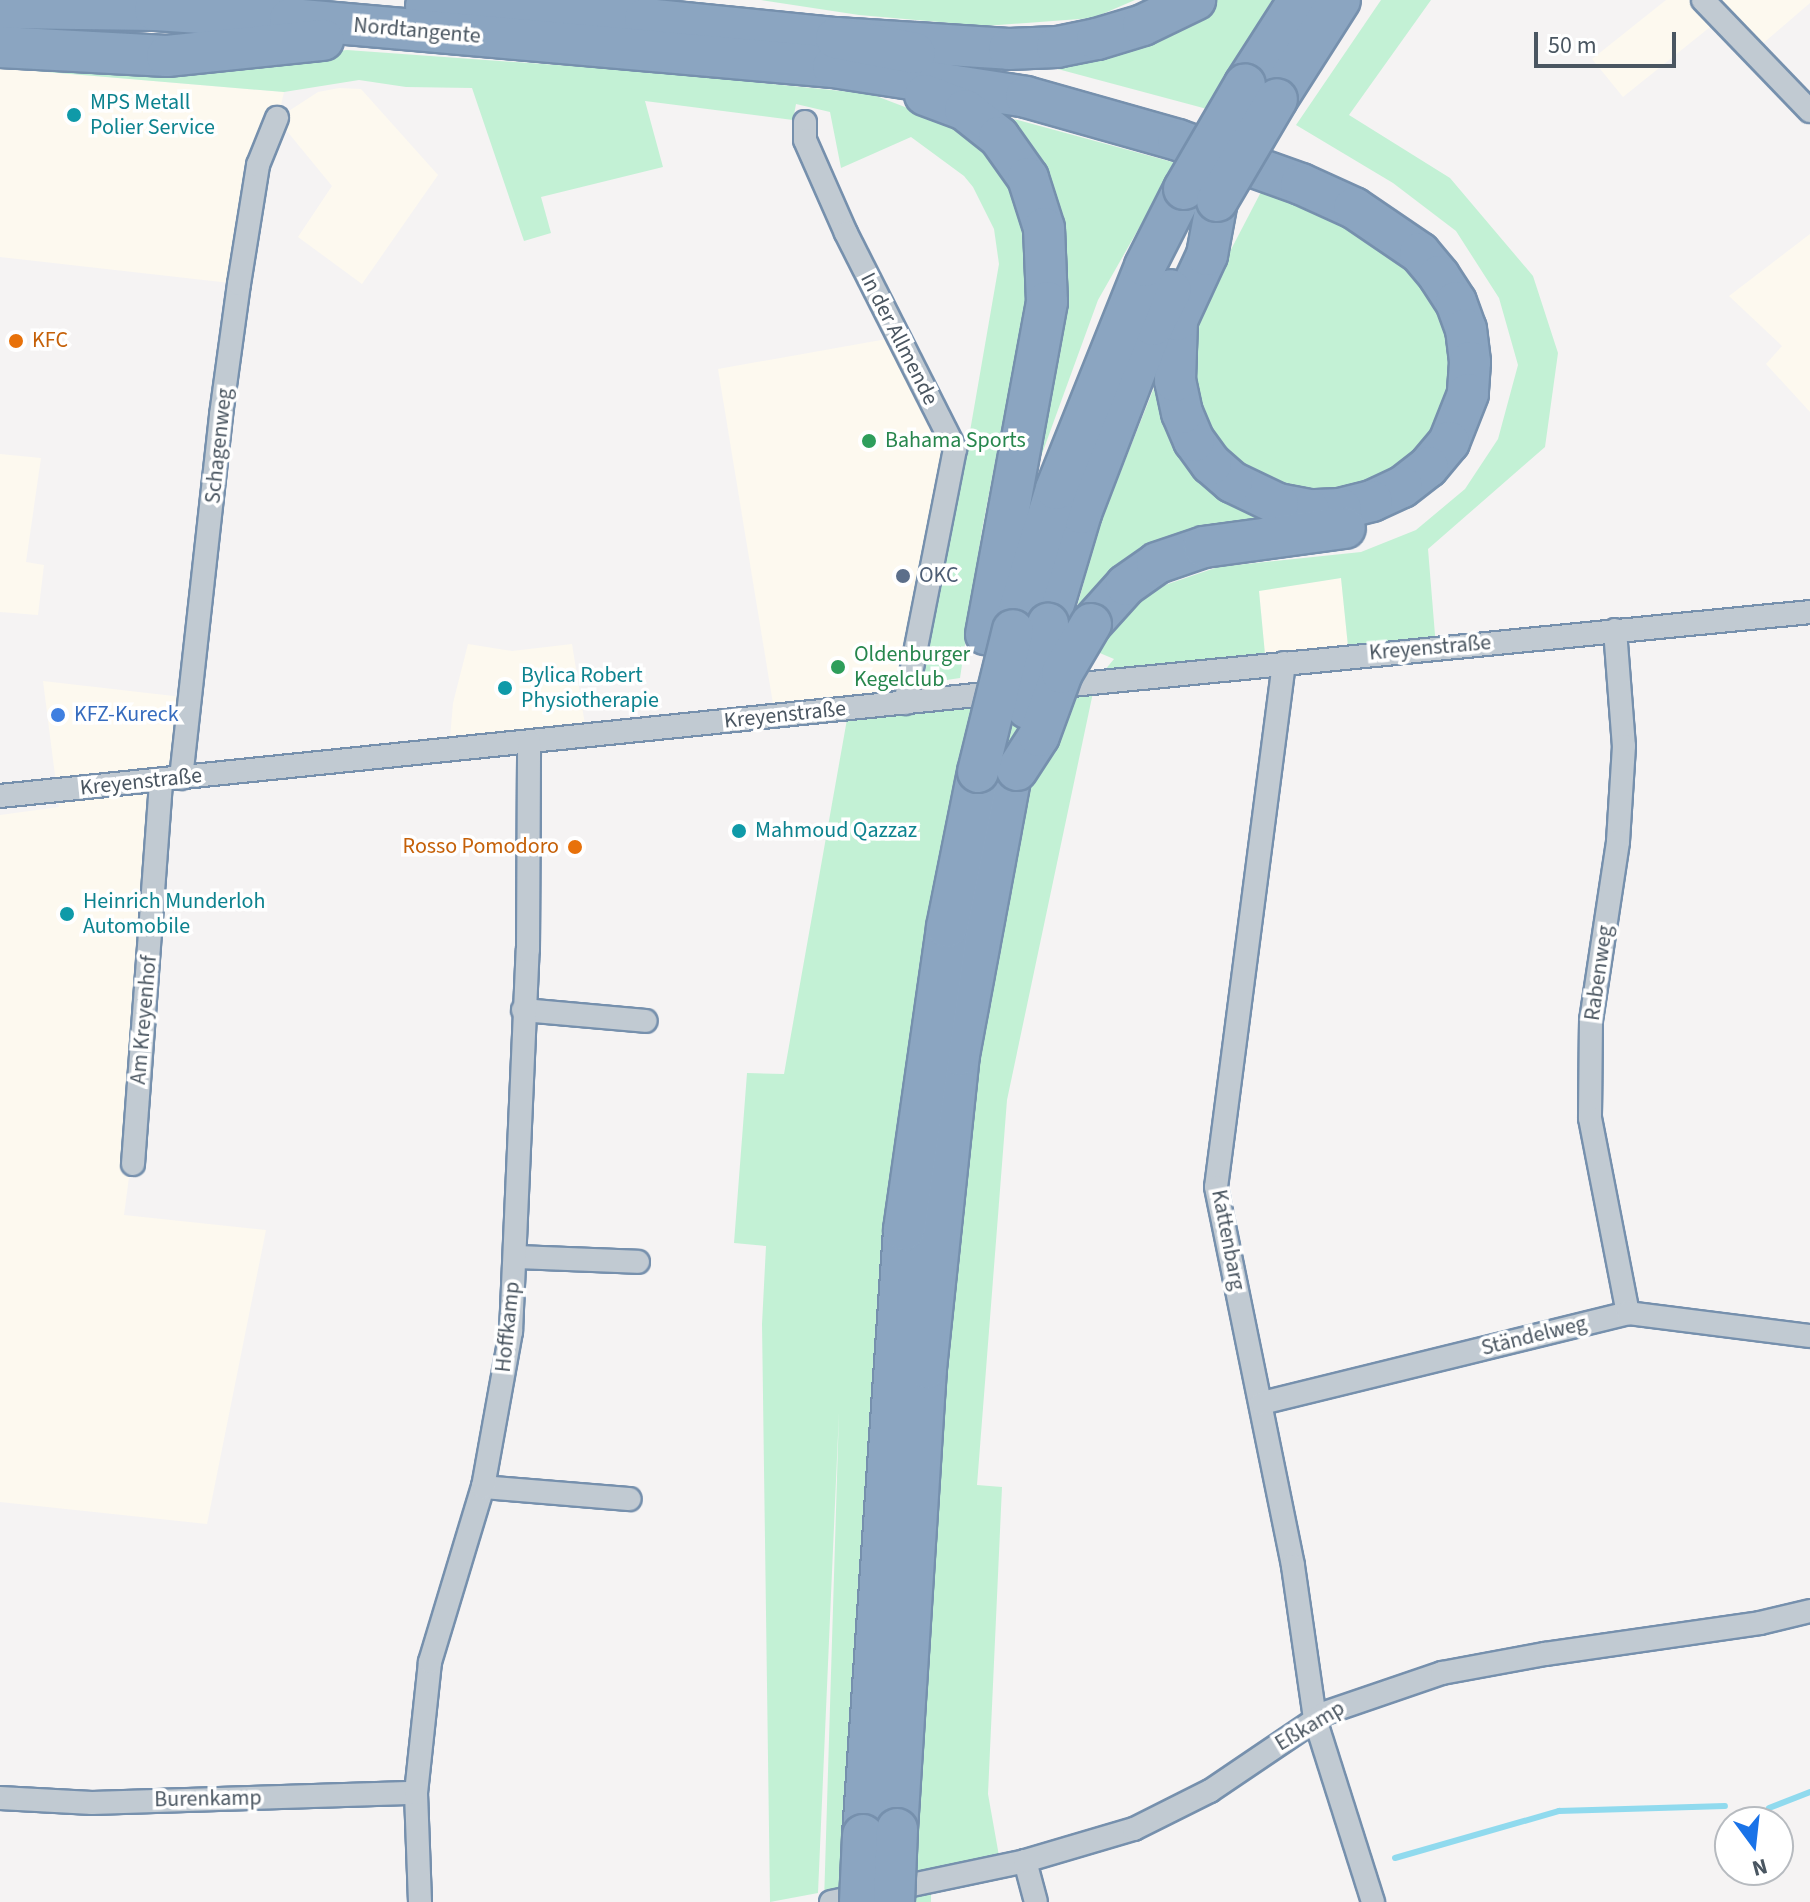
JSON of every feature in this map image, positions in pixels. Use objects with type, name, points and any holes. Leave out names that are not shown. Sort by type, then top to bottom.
[{"type":"highway","name":"Nordtangente","points":[[290,0],[420,13]]},
{"type":"highway","points":[[834,53],[964,47],[1057,47],[1143,25],[1195,0]]},
{"type":"highway","points":[[1016,629],[1056,489],[1145,266],[1201,195],[1261,92],[1299,0]]},
{"type":"highway","points":[[1261,92],[1340,0]]},
{"type":"highway","name":"Nordtangente","points":[[0,8],[645,19],[834,53]]},
{"type":"highway","points":[[0,47],[167,56],[339,38],[420,13]]},
{"type":"highway","points":[[834,53],[932,80],[1088,112],[1301,184],[1389,229],[1420,253],[1456,302],[1466,329],[1470,362],[1468,394],[1449,442],[1428,467],[1402,487],[1372,501],[1341,509],[1309,510],[1278,504],[1254,496],[1232,482],[1211,464],[1194,441],[1182,413],[1175,381],[1177,320],[1207,255],[1201,195]]},
{"type":"highway","points":[[834,53],[932,56],[1127,102],[1286,153],[1380,194],[1431,231],[1467,275],[1488,330],[1489,385],[1482,417],[1468,448],[1429,492],[1409,506],[1367,524],[1204,547],[1157,563],[1126,585],[1091,624],[1062,673],[1039,736],[995,773],[947,927],[904,1230],[880,1832],[894,1902]]},
{"type":"highway","points":[[834,53],[897,84],[965,110],[999,137],[1015,156],[1038,205],[1047,259],[1047,302],[1016,629],[959,1055],[880,1832],[860,1902]]},
{"type":"street","points":[[1703,0],[1810,111]]},
{"type":"street","name":"Schagenweg","points":[[171,779],[258,165],[277,118]]},
{"type":"street","name":"In der Allmende","points":[[805,122],[805,140],[846,233],[955,449],[905,703]]},
{"type":"street","name":"Kreyenstraße","points":[[0,796],[1284,663],[1810,612]]},
{"type":"street","name":"Rabenweg","points":[[1615,630],[1624,746],[1618,842],[1591,1020],[1590,1118],[1628,1313]]},
{"type":"street","name":"Kattenbarg","points":[[1284,663],[1216,1187],[1262,1403],[1298,1594],[1315,1719],[1373,1902]]},
{"type":"street","name":"Hoffkamp","points":[[420,1902],[416,1793],[430,1662],[483,1487],[511,1332],[528,950],[529,742]]},
{"type":"street","name":"Am Kreyenhof","points":[[133,1164],[171,779]]},
{"type":"street","points":[[523,1010],[646,1021]]},
{"type":"street","points":[[516,1257],[638,1262]]},
{"type":"street","name":"Ständelweg","points":[[1262,1403],[1628,1313],[1810,1336]]},
{"type":"street","points":[[483,1487],[630,1499]]},
{"type":"street","name":"Eßkamp","points":[[831,1902],[1025,1861],[1134,1829],[1210,1791],[1315,1719],[1359,1699],[1442,1673],[1545,1654],[1760,1623],[1810,1611]]},
{"type":"street","name":"Burenkamp","points":[[0,1798],[92,1803],[416,1793]]},
{"type":"street","points":[[1025,1861],[1036,1902]]},
{"type":"shaded area","points":[[1666,0],[1810,0],[1810,3],[1753,52],[1720,19],[1623,97],[1592,59]]},
{"type":"shaded area","points":[[0,68],[284,92],[278,118],[318,92],[339,88],[361,89],[438,175],[362,284],[298,237],[332,186],[277,119],[239,284],[0,257]]},
{"type":"shaded area","points":[[1810,234],[1810,412],[1766,364],[1782,346],[1729,296]]},
{"type":"shaded area","points":[[898,337],[955,449],[905,703],[775,716],[718,369]]},
{"type":"shaded area","points":[[0,454],[41,458],[26,562],[44,565],[38,615],[0,612]]},
{"type":"shaded area","points":[[1341,578],[1349,656],[1266,665],[1259,590]]},
{"type":"shaded area","points":[[468,644],[512,651],[572,644],[587,737],[449,750],[453,703]]},
{"type":"shaded area","points":[[43,681],[191,698],[181,778],[162,780],[137,1117],[124,1215],[266,1230],[207,1524],[0,1502],[0,815],[59,807]]},
{"type":"green space","points":[[761,0],[1135,0],[1093,18],[985,26],[859,15]]},
{"type":"green space","points":[[1212,0],[1272,0],[1207,109],[1024,60]]},
{"type":"green space","points":[[1381,0],[1431,0],[1349,115],[1450,178],[1533,276],[1558,353],[1545,447],[1428,549],[1436,647],[1349,656],[1341,578],[1259,591],[1266,665],[1095,683],[1007,1100],[977,1485],[1002,1487],[988,1794],[999,1856],[931,1891],[931,1902],[824,1902],[839,1412],[818,1893],[770,1902],[762,1324],[766,1246],[734,1243],[747,1073],[784,1074],[849,708],[1095,682],[1114,659],[1095,651],[1124,611],[1162,586],[1218,567],[1361,552],[1416,530],[1465,489],[1498,439],[1518,365],[1499,298],[1456,231],[1393,183],[1296,125]]},
{"type":"green space","points":[[347,50],[655,72],[871,94],[944,122],[1008,172],[1027,234],[1025,306],[982,530],[960,678],[920,684],[969,437],[999,264],[994,229],[973,187],[964,176],[911,137],[841,168],[830,112],[796,104],[793,120],[645,101],[663,167],[541,197],[551,233],[524,241],[472,88],[406,87],[359,80],[284,92],[0,68],[0,59],[273,58]]},
{"type":"green space","points":[[977,109],[1176,163],[1098,300],[1011,539],[1056,250]]},
{"type":"green space","points":[[1262,190],[1353,227],[1415,276],[1454,339],[1460,395],[1433,449],[1383,487],[1317,498],[1262,480],[1212,437],[1191,378],[1198,313]]},
{"type":"green space","points":[[1163,365],[1175,429],[1294,526],[1080,615],[1076,611],[1099,526]]},
{"type":"waterway","points":[[1774,1806],[1810,1792]]},
{"type":"waterway","points":[[1395,1858],[1559,1811],[1714,1806]]},
{"type":"place","name":"MPS Metall Polier Service","points":[[74,115]]},
{"type":"place","name":"KFC","points":[[16,341]]},
{"type":"place","name":"Bahama Sports","points":[[869,441]]},
{"type":"place","name":"OKC","points":[[903,576]]},
{"type":"place","name":"Oldenburger Kegelclub","points":[[838,667]]},
{"type":"place","name":"Bylica Robert Physiotherapie","points":[[505,688]]},
{"type":"place","name":"KFZ-Kureck","points":[[58,715]]},
{"type":"place","name":"Mahmoud Qazzaz","points":[[739,831]]},
{"type":"place","name":"Rosso Pomodoro","points":[[575,847]]},
{"type":"place","name":"Heinrich Munderloh Automobile","points":[[67,914]]}]
